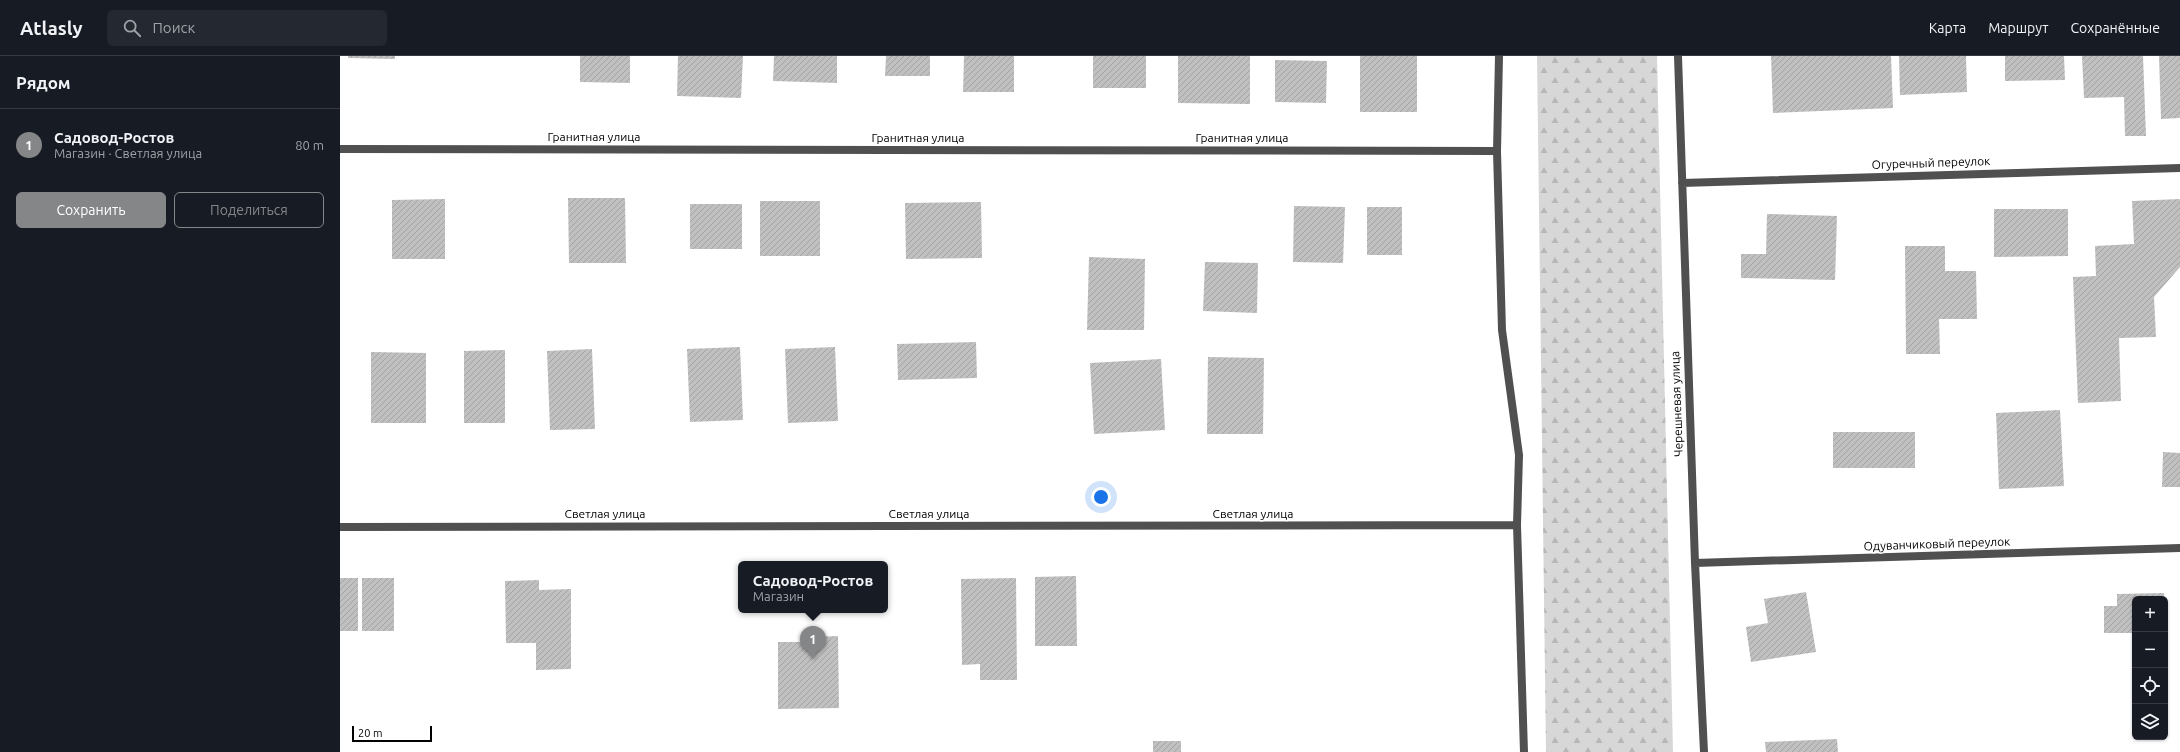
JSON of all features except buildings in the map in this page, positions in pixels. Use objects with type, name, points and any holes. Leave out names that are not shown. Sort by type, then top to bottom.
[{"type":"street","points":[[1499,56],[1497,150],[1502,330],[1519,454],[1517,526],[1524,752]]},
{"type":"street","name":"Черешневая улица","points":[[1678,56],[1695,563],[1704,752]]},
{"type":"street","name":"Гранитная улица","points":[[340,149],[1497,150]]},
{"type":"street","name":"Огуречный переулок","points":[[1682,183],[2180,168]]},
{"type":"street","name":"Светлая улица","points":[[340,526],[1517,526]]},
{"type":"street","name":"Одуванчиковый переулок","points":[[1695,563],[2180,548]]},
{"type":"green space","points":[[1537,56],[1657,56],[1673,752],[1546,752]]},
{"type":"place","name":"Садовод-Ростов","points":[[813,659]]}]
